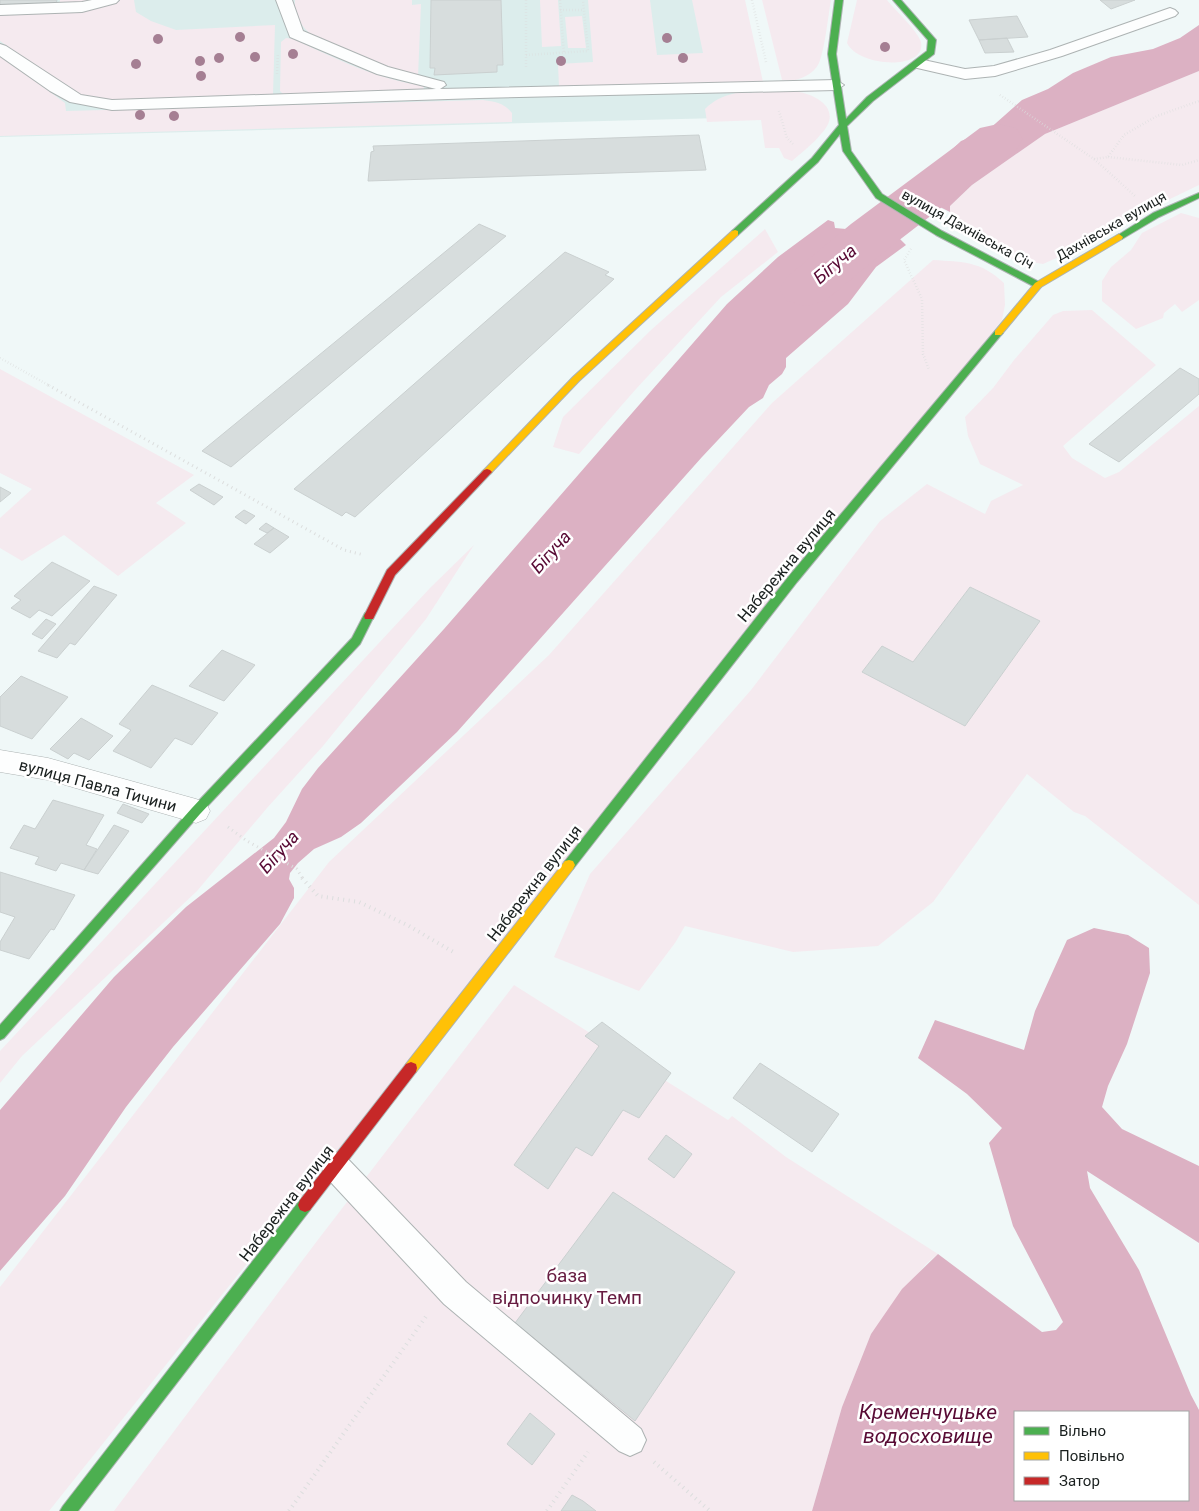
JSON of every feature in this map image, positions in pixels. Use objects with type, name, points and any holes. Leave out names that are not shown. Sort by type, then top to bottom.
[{"type":"street","name":"вулиця Дахнівська Січ","points":[[839,0],[832,54],[847,152],[855,166],[879,196],[939,233],[1038,285]]},
{"type":"street","points":[[0,1034],[196,811],[356,641],[391,573],[576,379],[815,160],[844,123],[890,82],[919,64],[932,52],[932,40],[897,0]]},
{"type":"street","name":"Дахнівська вулиця","points":[[1038,285],[1156,215],[1199,194]]},
{"type":"street","name":"Набережна вулиця","points":[[68,1511],[486,971],[793,580],[1038,285]]},
{"type":"street","name":"вулиця Павла Тичини","points":[[0,760],[48,769],[196,811]]},
{"type":"lane","points":[[0,10],[82,7],[111,0]]},
{"type":"lane","points":[[284,0],[296,34],[361,64],[418,82],[479,93]]},
{"type":"lane","points":[[919,64],[965,74],[995,70],[1056,53],[1170,13]]},
{"type":"lane","points":[[0,49],[76,99],[112,105],[772,86],[836,88]]},
{"type":"lane","points":[[526,72],[527,92]]},
{"type":"lane","points":[[335,1166],[448,1286],[619,1431]]},
{"type":"path","points":[[526,0],[526,72]]},
{"type":"path","points":[[560,0],[564,54]]},
{"type":"path","points":[[526,55],[588,52],[583,0]]},
{"type":"path","points":[[752,0],[772,86],[787,138],[798,150],[815,160]]},
{"type":"path","points":[[560,10],[584,10]]},
{"type":"path","points":[[277,99],[279,30],[290,18]]},
{"type":"path","points":[[996,92],[1094,159],[1156,215]]},
{"type":"path","points":[[1108,157],[1124,135],[1157,116],[1199,102]]},
{"type":"path","points":[[1094,159],[1108,157],[1182,165],[1199,160]]},
{"type":"path","points":[[912,242],[911,250],[904,260],[922,299],[923,354],[932,378]]},
{"type":"path","points":[[0,358],[344,550],[359,556],[416,547]]},
{"type":"path","points":[[247,841],[297,869],[304,883],[318,896],[359,902],[408,926],[486,971]]},
{"type":"path","points":[[289,1511],[448,1286]]},
{"type":"path","points":[[547,1511],[619,1431],[710,1511]]},
{"type":"shaded area","points":[[0,0],[730,0],[758,117],[0,137]]},
{"type":"green space","points":[[60,0],[134,0],[136,12],[151,21],[176,30],[275,25],[273,95],[116,102],[79,96],[0,41],[0,15],[59,5]]},
{"type":"green space","points":[[295,0],[412,0],[412,5],[421,4],[418,77],[409,76],[317,39],[300,22],[296,12]]},
{"type":"green space","points":[[540,0],[558,0],[561,46],[542,47]]},
{"type":"green space","points":[[588,0],[650,0],[657,55],[703,53],[692,0],[745,0],[763,82],[559,87],[558,64],[593,62]]},
{"type":"green space","points":[[762,0],[831,0],[825,41],[819,63],[812,72],[803,78],[782,80]]},
{"type":"green space","points":[[857,0],[887,0],[919,37],[921,42],[920,51],[914,58],[903,61],[877,61],[864,57],[854,51],[847,43]]},
{"type":"green space","points":[[582,16],[586,48],[568,48],[565,17]]},
{"type":"green space","points":[[286,38],[294,39],[341,61],[390,79],[424,86],[423,91],[284,95],[280,91],[281,42]]},
{"type":"green space","points":[[0,55],[65,103],[66,111],[483,100],[496,102],[506,107],[512,113],[512,122],[0,136]]},
{"type":"green space","points":[[1199,71],[1199,185],[1143,212],[1090,243],[1043,264],[1013,259],[943,224],[956,215],[950,212],[950,206],[972,185],[1045,134]]},
{"type":"green space","points":[[794,91],[819,100],[829,111],[830,118],[818,138],[792,161],[784,158],[779,148],[765,148],[761,120],[707,122],[705,109],[715,101],[727,96],[736,93]]},
{"type":"green space","points":[[1181,213],[1199,218],[1199,300],[1182,312],[1175,304],[1164,313],[1163,318],[1136,329],[1102,301],[1102,281],[1111,267],[1131,250],[1142,233]]},
{"type":"green space","points":[[765,229],[778,252],[721,297],[579,454],[553,447],[563,417],[651,330]]},
{"type":"green space","points":[[933,260],[971,264],[987,270],[996,276],[1004,283],[1005,305],[1002,320],[49,1511],[0,1511],[0,1287],[329,862],[549,655],[772,403]]},
{"type":"green space","points":[[1092,310],[1156,365],[1063,446],[1072,458],[1105,478],[1119,472],[1199,406],[1199,905],[1085,816],[1074,812],[1027,774],[933,902],[878,946],[793,952],[685,926],[675,943],[639,991],[554,957],[590,874],[751,690],[880,521],[927,484],[985,514],[991,501],[1023,485],[980,464],[968,436],[965,417],[993,388],[1014,360],[1053,315],[1063,311]],"holes":[[[970,587],[1040,621],[965,726],[862,672],[882,646],[913,662]]]},
{"type":"green space","points":[[0,369],[194,475],[156,503],[186,523],[118,576],[64,535],[22,561],[0,548],[0,518],[32,489],[0,473]]},
{"type":"green space","points":[[474,545],[426,619],[323,746],[267,808],[197,891],[22,1056],[0,1083],[0,1051],[430,588]]},
{"type":"green space","name":"база відпочинку Темп","points":[[514,985],[728,1120],[732,1116],[786,1157],[938,1254],[926,1264],[871,1334],[842,1407],[812,1511],[114,1511],[317,1241]]},
{"type":"water","points":[[1199,25],[1199,71],[1045,134],[972,185],[950,206],[950,212],[902,188],[943,158],[961,141],[987,131],[1022,100],[1048,89],[1073,73],[1111,57],[1153,49],[1180,38]]},
{"type":"water","points":[[828,220],[834,222],[835,228],[846,229],[865,221],[899,238],[906,245],[876,267],[848,304],[786,358],[786,367],[782,374],[769,385],[763,398],[749,407],[702,457],[457,732],[361,823],[341,837],[314,849],[298,863],[290,873],[289,879],[294,888],[294,898],[280,924],[173,1047],[126,1107],[65,1196],[0,1271],[0,1110],[114,977],[186,907],[274,838],[286,822],[302,789],[318,768],[444,629],[727,304],[778,257]]},
{"type":"water","name":"Кременчуцьке водосховище","points":[[1094,928],[1128,935],[1149,948],[1150,973],[1127,1044],[1108,1086],[1102,1107],[1122,1129],[1199,1166],[1199,1243],[1087,1171],[1090,1188],[1139,1270],[1199,1410],[1199,1511],[812,1511],[842,1407],[871,1334],[902,1289],[938,1254],[1042,1332],[1056,1330],[1063,1322],[1013,1226],[989,1143],[1002,1128],[967,1094],[918,1058],[935,1020],[1024,1050],[1035,1011],[1067,940]]},
{"type":"building","points":[[0,0],[57,0],[56,4],[0,6]]},
{"type":"building","points":[[431,0],[501,0],[503,65],[497,65],[497,72],[434,75],[435,68],[430,68]]},
{"type":"building","points":[[1100,0],[1135,0],[1111,9]]},
{"type":"building","points":[[1017,16],[1028,37],[979,40],[969,20]]},
{"type":"building","points":[[1007,38],[1014,52],[985,53],[979,40]]},
{"type":"building","points":[[699,135],[706,170],[368,181],[371,152],[374,151],[373,146]]},
{"type":"building","points":[[479,224],[506,236],[231,467],[202,451]]},
{"type":"building","points":[[565,252],[609,272],[605,275],[614,279],[355,517],[346,512],[342,516],[294,489]]},
{"type":"building","points":[[1180,368],[1199,379],[1199,394],[1119,462],[1089,444]]},
{"type":"building","points":[[199,484],[223,497],[214,505],[190,490]]},
{"type":"building","points":[[0,487],[11,493],[0,502]]},
{"type":"building","points":[[244,510],[255,516],[246,524],[235,517]]},
{"type":"building","points":[[266,523],[274,528],[267,533],[259,529]]},
{"type":"building","points":[[274,528],[289,537],[270,553],[254,544]]},
{"type":"building","points":[[52,562],[90,581],[52,616],[39,610],[30,618],[11,608],[21,600],[14,596]]},
{"type":"building","points":[[94,586],[117,595],[75,645],[70,643],[57,658],[38,651]]},
{"type":"building","points":[[970,587],[1040,621],[965,726],[862,672],[882,646],[913,662]]},
{"type":"building","points":[[46,619],[56,624],[42,639],[32,634]]},
{"type":"building","points":[[222,650],[255,665],[224,701],[189,686]]},
{"type":"building","points":[[21,676],[68,697],[32,739],[0,726],[0,697]]},
{"type":"building","points":[[152,685],[218,713],[192,745],[175,738],[151,768],[113,751],[131,730],[119,724]]},
{"type":"building","points":[[81,718],[113,736],[89,760],[74,753],[68,759],[50,749]]},
{"type":"building","points":[[53,800],[104,815],[86,845],[97,849],[84,870],[61,863],[56,871],[35,864],[39,857],[10,848],[24,825],[35,829]]},
{"type":"building","points":[[123,804],[149,814],[142,823],[117,813]]},
{"type":"building","points":[[114,825],[129,831],[98,874],[84,870]]},
{"type":"building","points":[[0,872],[75,895],[54,930],[51,929],[29,959],[0,950],[0,942],[15,917],[0,912]]},
{"type":"building","points":[[602,1022],[671,1073],[639,1118],[623,1110],[592,1156],[576,1147],[548,1189],[514,1165],[599,1046],[585,1036]]},
{"type":"building","points":[[760,1063],[839,1114],[812,1152],[733,1098]]},
{"type":"building","points":[[666,1135],[692,1154],[674,1178],[648,1159]]},
{"type":"building","points":[[613,1192],[735,1272],[635,1421],[515,1323]]},
{"type":"building","points":[[530,1413],[555,1434],[532,1465],[507,1444]]},
{"type":"building","points":[[572,1495],[583,1501],[596,1511],[561,1511]]},
{"type":"waterway","name":"Бігуча","points":[[806,289],[870,236],[998,139]]},
{"type":"traffic: fast","points":[[839,0],[832,54],[847,151],[879,196],[939,233],[1038,285]]},
{"type":"traffic: fast","points":[[735,233],[815,160],[841,128],[870,99],[931,52],[932,40],[897,0]]},
{"type":"traffic: fast","points":[[1119,237],[1156,215],[1199,195]]},
{"type":"traffic: fast","points":[[569,865],[793,579],[998,333]]},
{"type":"traffic: fast","points":[[0,1034],[196,811],[356,641],[369,616]]},
{"type":"traffic: fast","points":[[68,1511],[305,1205]]},
{"type":"traffic: slow","points":[[487,472],[576,379],[735,233]]},
{"type":"traffic: slow","points":[[998,333],[1038,285],[1119,237]]},
{"type":"traffic: slow","points":[[411,1068],[569,865]]},
{"type":"traffic: jam","points":[[369,616],[391,573],[487,472]]},
{"type":"traffic: jam","points":[[305,1205],[411,1068]]}]
